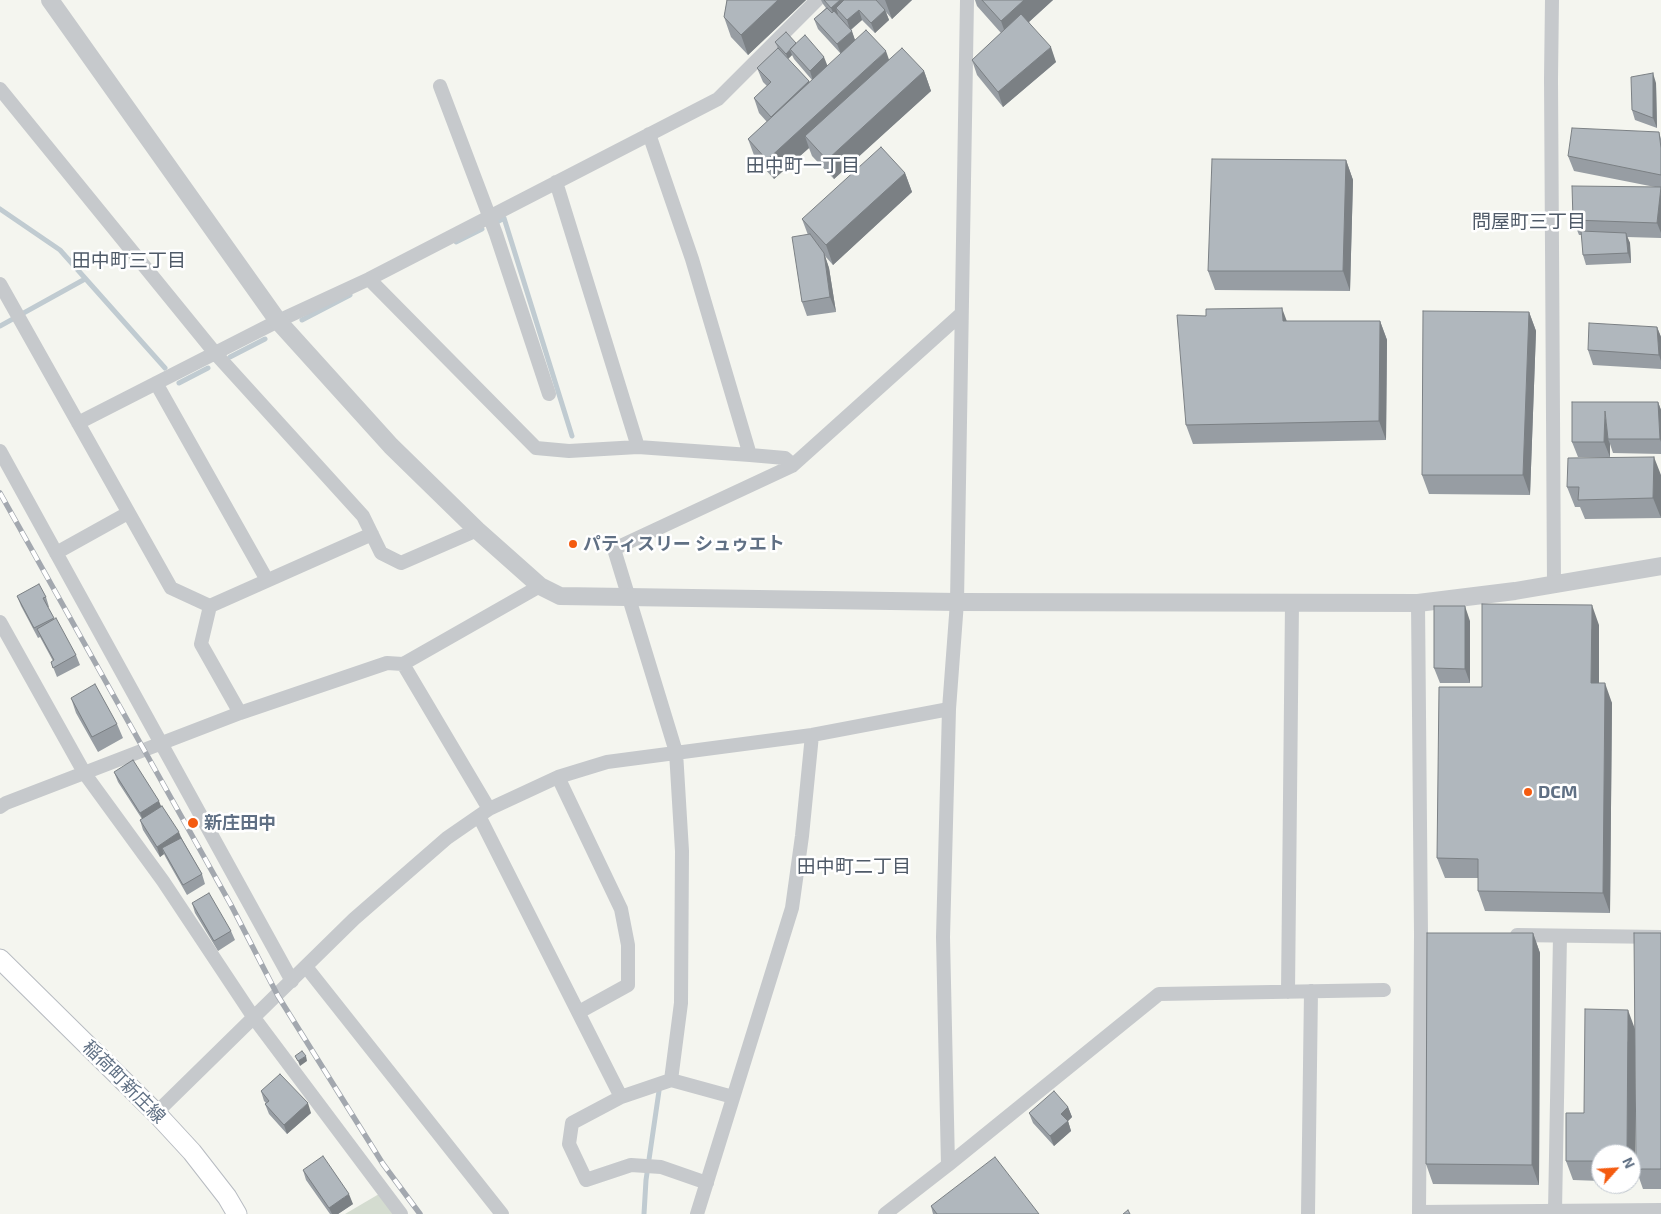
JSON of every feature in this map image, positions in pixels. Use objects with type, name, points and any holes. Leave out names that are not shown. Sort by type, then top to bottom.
[{"type":"main road","name":"稲荷町新庄線","points":[[0,960],[156,1113],[192,1152],[227,1197],[237,1214]]},
{"type":"street","points":[[50,0],[278,321],[391,446],[478,530],[540,586],[560,596],[957,602],[1418,603],[1515,592],[1661,566]]},
{"type":"street","points":[[78,423],[215,352],[369,279],[718,99],[817,0]]},
{"type":"street","points":[[948,1164],[943,937],[949,709],[957,602],[960,315],[967,0]]},
{"type":"street","points":[[1552,0],[1554,584]]},
{"type":"street","points":[[440,86],[489,217],[550,394]]},
{"type":"street","points":[[0,89],[215,352],[363,516],[381,553],[401,563],[478,530]]},
{"type":"street","points":[[649,134],[692,259],[750,455]]},
{"type":"street","points":[[556,182],[638,447]]},
{"type":"street","points":[[369,279],[536,448],[569,451],[638,447],[784,458],[793,465]]},
{"type":"street","points":[[0,284],[171,588],[210,606],[372,534]]},
{"type":"street","points":[[671,1080],[681,1003],[682,851],[676,752],[614,549],[793,465],[960,315]]},
{"type":"street","points":[[156,383],[267,580]]},
{"type":"street","points":[[0,451],[292,981]]},
{"type":"street","points":[[56,553],[128,513]]},
{"type":"street","points":[[0,807],[240,713],[387,664],[403,664],[540,586]]},
{"type":"street","points":[[1288,992],[1292,603]]},
{"type":"street","points":[[1418,603],[1426,934],[1419,1213],[1661,1210]]},
{"type":"street","points":[[210,606],[200,644],[240,713]]},
{"type":"street","points":[[0,622],[85,774],[163,881],[254,1018],[401,1214]]},
{"type":"street","points":[[403,664],[484,812],[621,1097]]},
{"type":"street","points":[[156,1113],[354,919],[447,838],[484,812],[558,777],[607,762],[812,735],[949,709]]},
{"type":"street","points":[[697,1214],[792,908],[802,836],[812,735]]},
{"type":"street","points":[[558,777],[621,909],[628,945],[628,985],[579,1012]]},
{"type":"street","points":[[1500,935],[1661,937]]},
{"type":"street","points":[[1555,1211],[1560,936]]},
{"type":"street","points":[[306,968],[502,1214]]},
{"type":"street","points":[[884,1214],[1159,994],[1384,990]]},
{"type":"street","points":[[1308,1214],[1311,991]]},
{"type":"street","points":[[706,1183],[661,1167],[632,1165],[586,1180],[569,1144],[572,1123],[621,1097],[671,1080],[733,1097]]},
{"type":"shaded area","points":[[379,1194],[393,1214],[345,1214]]},
{"type":"building","points":[[727,0],[778,0],[741,35],[724,17]]},
{"type":"building","points":[[824,0],[840,0],[831,8]]},
{"type":"building","points":[[844,0],[876,0],[885,10],[871,23],[859,10],[847,20],[836,8]]},
{"type":"building","points":[[982,0],[1024,0],[1001,21]]},
{"type":"building","points":[[827,8],[832,13],[834,11],[852,31],[837,44],[814,19]]},
{"type":"building","points":[[1021,14],[1051,47],[998,92],[972,60]]},
{"type":"building","points":[[866,30],[886,51],[767,160],[748,139]]},
{"type":"building","points":[[786,32],[796,43],[786,54],[775,42]]},
{"type":"building","points":[[805,35],[824,57],[810,71],[790,49]]},
{"type":"building","points":[[778,48],[809,81],[771,117],[754,98],[771,82],[757,68]]},
{"type":"building","points":[[902,48],[924,71],[827,160],[805,136]]},
{"type":"building","points":[[1653,73],[1653,118],[1632,110],[1631,77]]},
{"type":"building","points":[[1572,128],[1659,132],[1661,175],[1568,156]]},
{"type":"building","points":[[881,147],[905,173],[826,245],[802,219]]},
{"type":"building","points":[[1212,159],[1346,160],[1343,271],[1208,271]]},
{"type":"building","points":[[1572,186],[1661,187],[1657,223],[1573,220]]},
{"type":"building","points":[[1581,231],[1626,233],[1628,253],[1583,255]]},
{"type":"building","points":[[810,234],[824,253],[830,297],[802,302],[792,237]]},
{"type":"building","points":[[1282,308],[1283,321],[1380,321],[1379,421],[1186,425],[1177,315],[1206,316],[1206,309]]},
{"type":"building","points":[[1423,311],[1529,312],[1523,475],[1422,475]]},
{"type":"building","points":[[1589,323],[1657,327],[1659,355],[1588,350]]},
{"type":"building","points":[[1572,402],[1658,402],[1660,439],[1608,439],[1605,411],[1604,442],[1572,442]]},
{"type":"building","points":[[1654,457],[1653,498],[1578,500],[1579,487],[1567,487],[1568,458]]},
{"type":"building","points":[[39,584],[46,597],[43,598],[54,618],[34,628],[17,596]]},
{"type":"building","name":"DCM","points":[[1482,604],[1592,605],[1591,683],[1605,683],[1603,893],[1478,891],[1478,859],[1437,858],[1439,687],[1482,687]]},
{"type":"building","points":[[1434,606],[1465,606],[1465,669],[1434,668]]},
{"type":"building","points":[[56,618],[76,655],[53,668],[51,662],[54,660],[37,629]]},
{"type":"building","points":[[95,684],[117,724],[92,737],[71,698]]},
{"type":"building","points":[[133,760],[159,801],[140,813],[114,772]]},
{"type":"building","points":[[162,806],[179,832],[157,847],[140,820]]},
{"type":"building","points":[[181,838],[202,874],[183,885],[162,848]]},
{"type":"building","points":[[209,893],[231,931],[214,941],[192,903]]},
{"type":"building","points":[[1427,933],[1533,933],[1532,1165],[1426,1164]]},
{"type":"building","points":[[1634,933],[1661,933],[1661,1169],[1641,1169],[1641,1144],[1636,1144]]},
{"type":"building","points":[[1585,1009],[1628,1010],[1627,1144],[1591,1144],[1591,1161],[1566,1161],[1566,1113],[1584,1113]]},
{"type":"building","points":[[302,1051],[306,1056],[298,1061],[295,1056]]},
{"type":"building","points":[[280,1074],[308,1103],[284,1125],[265,1104],[269,1101],[261,1091]]},
{"type":"building","points":[[1054,1091],[1068,1107],[1061,1114],[1068,1121],[1050,1136],[1029,1113]]},
{"type":"building","points":[[323,1156],[349,1194],[329,1208],[303,1170]]},
{"type":"building","points":[[995,1157],[1039,1214],[937,1214],[931,1206]]},
{"type":"waterway","points":[[0,209],[60,250],[165,368]]},
{"type":"waterway","points":[[497,222],[504,218],[572,436]]},
{"type":"waterway","points":[[456,242],[482,229]]},
{"type":"waterway","points":[[0,326],[85,279]]},
{"type":"waterway","points":[[302,320],[350,295]]},
{"type":"waterway","points":[[230,357],[265,339]]},
{"type":"waterway","points":[[179,383],[208,368]]},
{"type":"waterway","points":[[644,1214],[646,1180],[659,1091]]},
{"type":"railway","points":[[0,493],[231,905],[278,996],[383,1164],[420,1214]]},
{"type":"place","name":"パティスリー シュゥエト","points":[[573,544]]},
{"type":"place","name":"DCM","points":[[1528,792]]},
{"type":"place","name":"新庄田中","points":[[193,823]]},
{"type":"district","name":"田中町一丁目","points":[[803,166]]},
{"type":"district","name":"問屋町三丁目","points":[[1529,222]]},
{"type":"district","name":"田中町三丁目","points":[[129,261]]},
{"type":"district","name":"田中町二丁目","points":[[854,867]]}]
